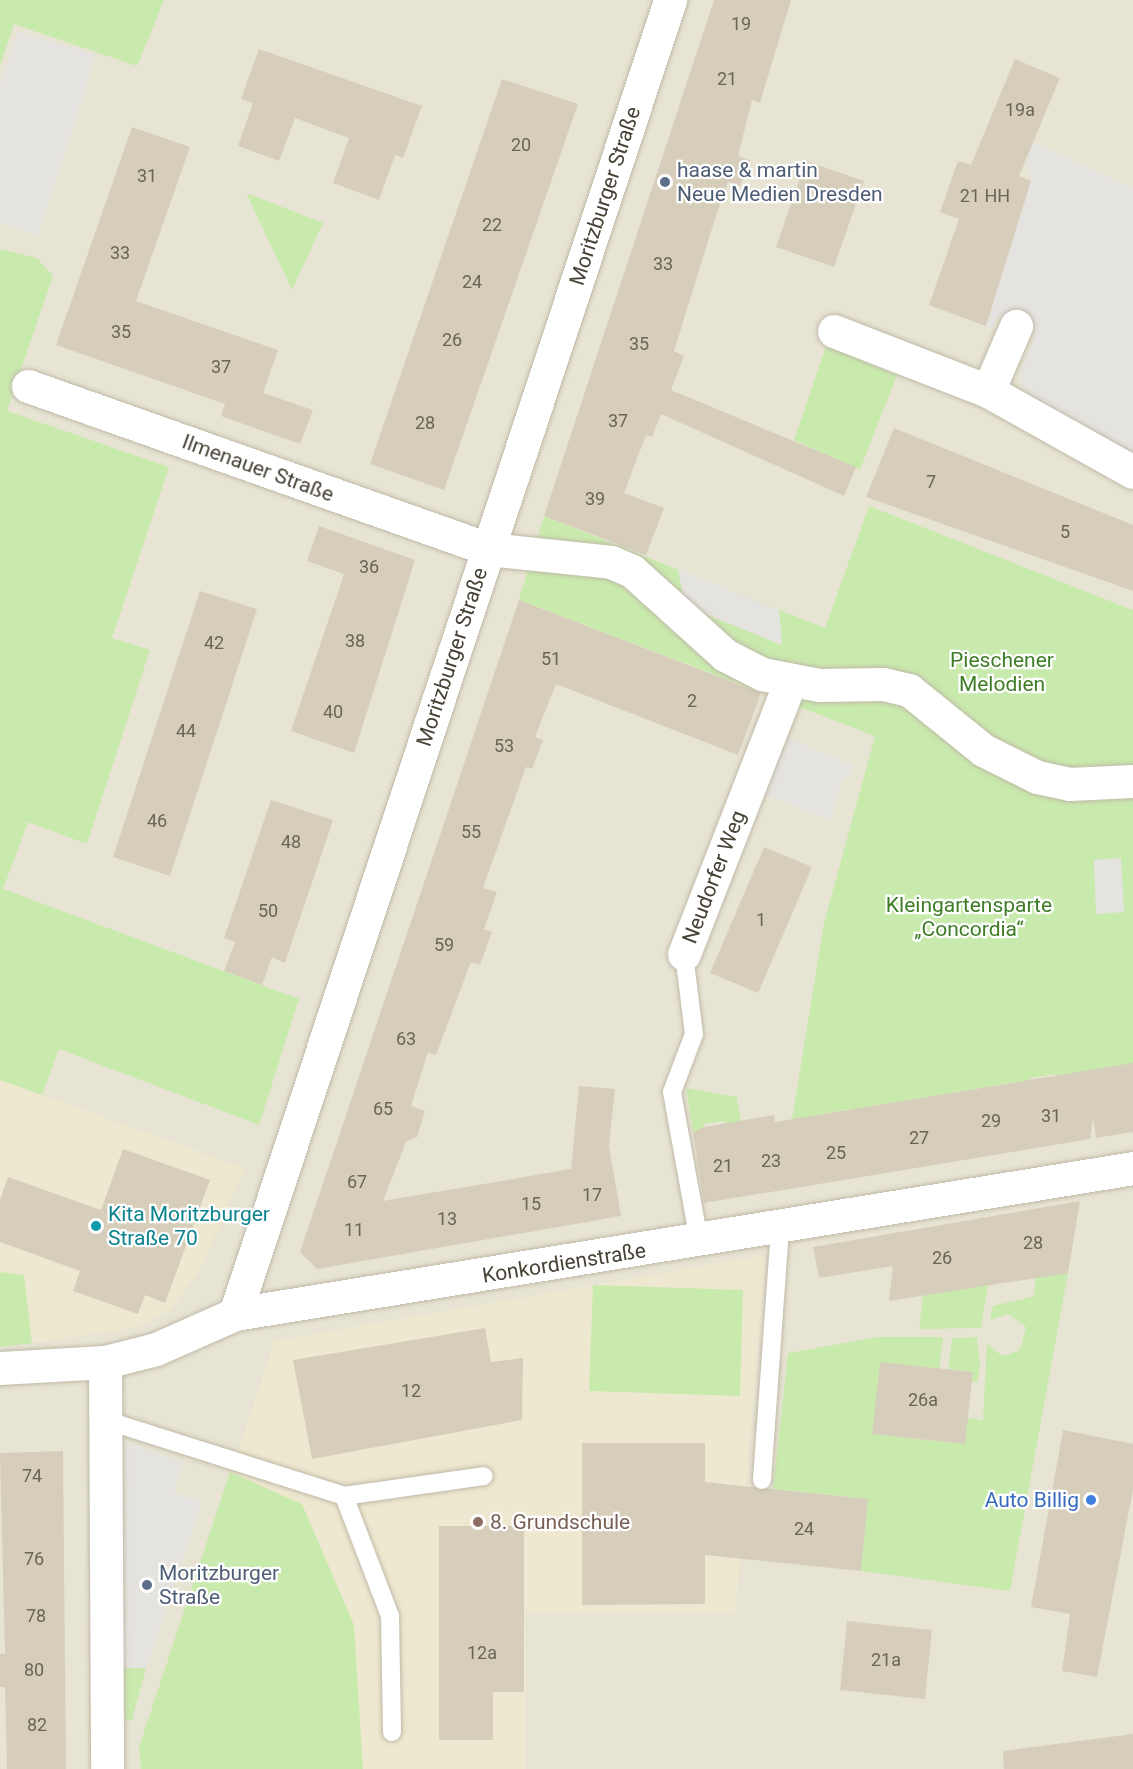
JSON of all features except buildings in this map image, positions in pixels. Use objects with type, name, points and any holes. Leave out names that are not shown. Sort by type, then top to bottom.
[{"type":"street","name":"Moritzburger Straße","points":[[235,1314],[670,0]]},
{"type":"street","points":[[988,391],[1016,326]]},
{"type":"street","points":[[834,331],[988,391],[1133,472]]},
{"type":"street","name":"Ilmenauer Straße","points":[[28,386],[488,549],[611,562],[632,571],[725,655],[790,682],[909,690],[983,750],[1037,777],[1069,784],[1133,781]]},
{"type":"street","name":"Neudorfer Weg","points":[[684,954],[766,765],[790,682]]},
{"type":"street","name":"Konkordienstraße","points":[[0,1368],[105,1362],[156,1349],[235,1314],[699,1241],[1133,1168]]},
{"type":"street","points":[[105,1362],[107,1769]]},
{"type":"lane","name":"Neudorfer Weg","points":[[684,954],[694,1034],[672,1092],[699,1241]]},
{"type":"lane","points":[[762,1480],[780,1227]]},
{"type":"lane","points":[[105,1420],[344,1496],[484,1476]]},
{"type":"lane","points":[[344,1496],[390,1616],[392,1732]]},
{"type":"shaded area","points":[[0,0],[1133,0],[1133,1769],[0,1769]]},
{"type":"shaded area","points":[[18,31],[96,55],[38,235],[0,223],[0,85]]},
{"type":"shaded area","points":[[1033,142],[1133,188],[1133,458],[1028,394],[1019,377],[1035,334],[997,317],[992,330],[986,326],[1031,181],[1025,160]]},
{"type":"shaded area","points":[[678,569],[779,610],[782,645],[685,606]]},
{"type":"shaded area","points":[[786,737],[853,766],[840,786],[831,820],[761,793]]},
{"type":"shaded area","points":[[1121,858],[1124,912],[1096,914],[1094,860]]},
{"type":"shaded area","points":[[0,1080],[244,1168],[201,1268],[170,1310],[139,1327],[32,1343],[24,1275],[0,1272]]},
{"type":"shaded area","name":"8. Grundschule","points":[[766,1255],[735,1614],[525,1614],[526,1769],[141,1769],[139,1747],[275,1341]]},
{"type":"shaded area","name":"Moritzburger Straße","points":[[136,1445],[183,1463],[174,1493],[202,1502],[146,1668],[121,1668],[120,1446]]},
{"type":"green space","points":[[0,0],[164,0],[137,66],[14,24],[0,66]]},
{"type":"green space","points":[[246,193],[323,223],[292,290]]},
{"type":"green space","points":[[0,249],[37,258],[53,276],[7,411],[169,467],[112,638],[150,650],[87,844],[28,822],[3,889],[299,999],[259,1125],[59,1049],[42,1095],[0,1080]]},
{"type":"green space","points":[[826,346],[897,375],[860,470],[794,440]]},
{"type":"green space","points":[[869,506],[1133,610],[1133,1063],[1058,1085],[1056,1074],[1030,1078],[1032,1090],[1016,1082],[871,1106],[873,1116],[850,1109],[812,1116],[790,1132],[824,923],[875,736],[519,600],[544,516],[825,628]]},
{"type":"green space","points":[[686,1088],[737,1097],[743,1135],[728,1138],[725,1121],[703,1124],[704,1130],[693,1132]]},
{"type":"green space","points":[[0,1272],[24,1275],[32,1343],[0,1347]]},
{"type":"green space","points":[[1068,1273],[1010,1591],[861,1571],[868,1499],[773,1489],[788,1353],[878,1337],[943,1337],[939,1369],[872,1434],[965,1444],[967,1418],[983,1420],[987,1343],[1002,1356],[1020,1350],[1026,1327],[1008,1314],[990,1320],[993,1306],[1034,1296],[1036,1277]]},
{"type":"green space","points":[[593,1285],[743,1290],[740,1396],[589,1391]]},
{"type":"green space","points":[[988,1285],[981,1328],[919,1329],[923,1295]]},
{"type":"green space","points":[[977,1337],[980,1367],[977,1383],[972,1382],[973,1372],[948,1369],[952,1338]]},
{"type":"green space","points":[[230,1472],[302,1504],[354,1625],[363,1769],[141,1769],[139,1747]]},
{"type":"green space","points":[[121,1668],[146,1668],[132,1720],[122,1720]]},
{"type":"place","name":"haase & martin Neue Medien Dresden","points":[[665,182]]},
{"type":"place","name":"Kita Moritzburger Straße 70","points":[[96,1226]]},
{"type":"place","name":"Auto Billig","points":[[1091,1500]]},
{"type":"place","name":"8. Grundschule","points":[[478,1522]]},
{"type":"place","name":"Moritzburger Straße","points":[[147,1585]]},
{"type":"park label","name":"Pieschener Melodien","points":[[1002,672]]},
{"type":"park label","name":"Kleingartensparte „Concordia“","points":[[969,917]]}]
